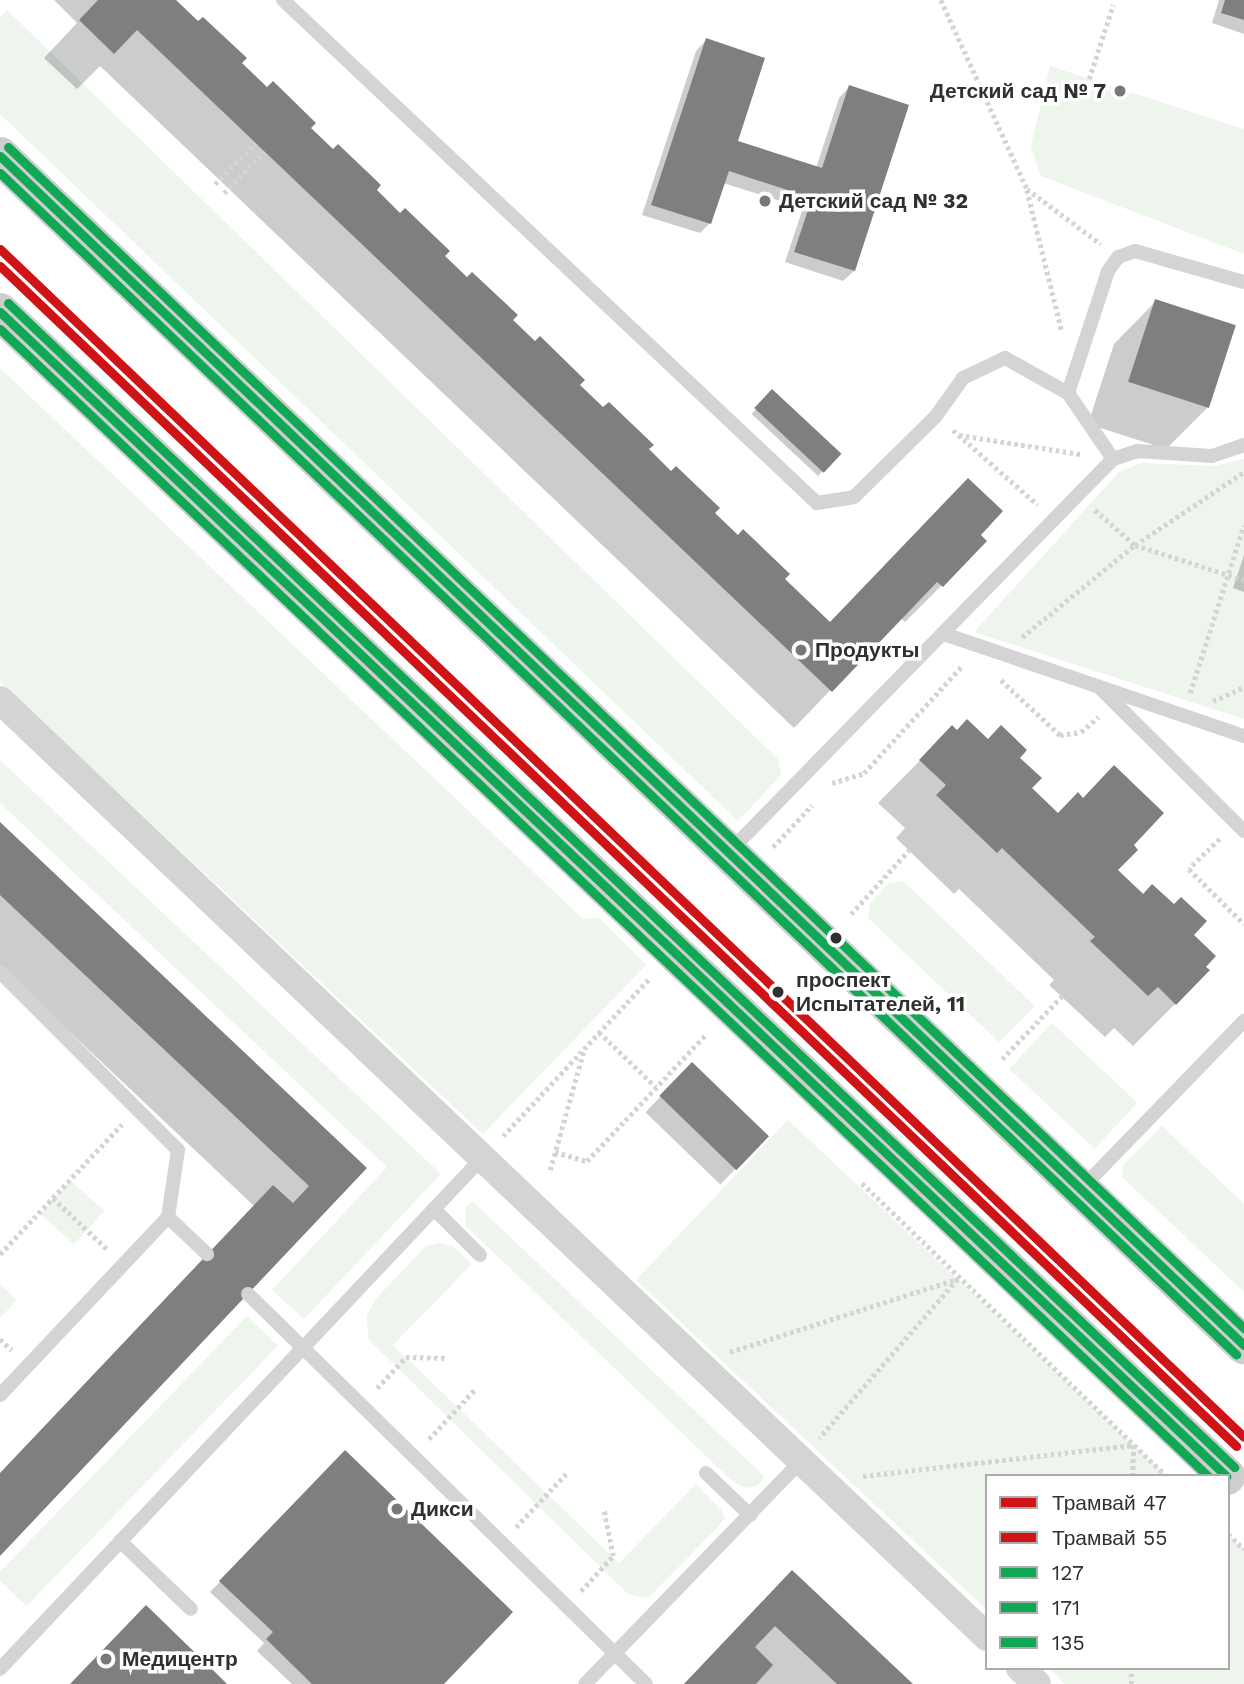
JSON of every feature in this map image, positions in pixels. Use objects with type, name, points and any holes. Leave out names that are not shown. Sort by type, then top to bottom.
[{"type":"main road","points":[[0,156],[1244,1345]]},
{"type":"main road","points":[[0,312],[1224,1474]]},
{"type":"main road","points":[[1230,1480],[1244,1493]]},
{"type":"street","points":[[0,700],[482,1158],[807,1454],[985,1635]]},
{"type":"street","points":[[1022,1670],[1037,1684]]},
{"type":"lane","points":[[283,0],[817,503],[854,497],[936,416],[963,378],[1005,358],[1068,393],[1113,459]]},
{"type":"lane","points":[[1068,393],[1108,271],[1118,257],[1135,251],[1244,282]]},
{"type":"lane","points":[[728,853],[1113,459],[1137,451],[1212,456],[1244,445]]},
{"type":"lane","points":[[944,634],[1244,736]]},
{"type":"lane","points":[[1097,685],[1240,827]]},
{"type":"lane","points":[[0,972],[178,1150],[169,1217],[0,1395]]},
{"type":"lane","points":[[1081,1189],[1244,1021]]},
{"type":"lane","points":[[0,1669],[482,1158]]},
{"type":"lane","points":[[434,1209],[480,1255]]},
{"type":"lane","points":[[169,1217],[207,1254]]},
{"type":"lane","points":[[248,1294],[646,1684]]},
{"type":"lane","points":[[585,1684],[807,1454]]},
{"type":"lane","points":[[706,1473],[750,1515]]},
{"type":"lane","points":[[121,1541],[191,1609]]},
{"type":"path","points":[[941,0],[1027,189],[1073,375]]},
{"type":"path","points":[[1089,79],[1113,5]]},
{"type":"path","points":[[215,184],[255,143]]},
{"type":"path","points":[[225,193],[264,152]]},
{"type":"path","points":[[1027,189],[1118,257]]},
{"type":"path","points":[[936,416],[1056,520]]},
{"type":"path","points":[[958,435],[1113,459]]},
{"type":"path","points":[[1003,654],[1135,545],[1244,472]]},
{"type":"path","points":[[1079,495],[1135,545],[1244,580]]},
{"type":"path","points":[[1183,714],[1244,525]]},
{"type":"path","points":[[827,789],[835,780],[864,773],[964,664],[974,666]]},
{"type":"path","points":[[990,669],[1060,735],[1081,732],[1113,701]]},
{"type":"path","points":[[773,847],[818,798]]},
{"type":"path","points":[[1240,827],[1189,869],[1244,924]]},
{"type":"path","points":[[851,914],[909,850]]},
{"type":"path","points":[[482,1158],[658,970]]},
{"type":"path","points":[[1002,1059],[1063,995]]},
{"type":"path","points":[[599,1032],[656,1087]]},
{"type":"path","points":[[555,1152],[587,1161],[708,1032]]},
{"type":"path","points":[[550,1170],[584,1049]]},
{"type":"path","points":[[0,1254],[137,1108]]},
{"type":"path","points":[[851,1173],[958,1279],[1165,1474]]},
{"type":"path","points":[[53,1198],[123,1265]]},
{"type":"path","points":[[807,1454],[958,1279]]},
{"type":"path","points":[[717,1356],[958,1279]]},
{"type":"path","points":[[361,1405],[406,1357],[446,1358]]},
{"type":"path","points":[[413,1456],[476,1388]]},
{"type":"path","points":[[1133,1474],[1134,1445]]},
{"type":"path","points":[[860,1477],[1134,1445]]},
{"type":"path","points":[[502,1542],[566,1474]]},
{"type":"path","points":[[566,1606],[613,1556],[604,1511]]},
{"type":"path","points":[[1230,1536],[1244,1549]]},
{"type":"shaded area","points":[[7,10],[778,759],[781,775],[738,821],[0,114],[0,18]]},
{"type":"shaded area","points":[[1050,66],[1244,129],[1244,254],[1041,176],[1031,146]]},
{"type":"shaded area","points":[[0,368],[583,919],[599,918],[646,965],[483,1134],[0,682]]},
{"type":"shaded area","points":[[1244,459],[1244,719],[974,632],[1119,472],[1141,463],[1214,466]]},
{"type":"shaded area","points":[[0,760],[441,1174],[304,1319],[272,1290],[387,1167],[0,803]]},
{"type":"shaded area","points":[[903,881],[1035,1006],[999,1042],[868,918],[871,902],[889,883]]},
{"type":"shaded area","points":[[1052,1023],[1138,1103],[1095,1149],[1009,1069]]},
{"type":"shaded area","points":[[788,1120],[1165,1474],[985,1474],[985,1608],[636,1280]]},
{"type":"shaded area","points":[[1162,1126],[1244,1204],[1244,1292],[1122,1177],[1124,1164]]},
{"type":"shaded area","points":[[70,1180],[104,1211],[74,1244],[40,1213]]},
{"type":"shaded area","points":[[472,1201],[765,1477],[757,1486],[745,1488],[730,1479],[466,1226],[465,1209]]},
{"type":"shaded area","points":[[439,1243],[454,1247],[472,1264],[393,1345],[619,1563],[696,1484],[721,1510],[725,1518],[719,1526],[648,1598],[628,1594],[368,1339],[367,1316],[374,1301],[426,1246]]},
{"type":"shaded area","points":[[0,1284],[17,1300],[0,1318]]},
{"type":"shaded area","points":[[247,1316],[278,1346],[26,1606],[0,1581],[0,1572]]},
{"type":"shaded area","points":[[1230,1536],[1244,1549],[1244,1684],[1065,1684],[1051,1670],[1230,1670]]},
{"type":"building","points":[[98,0],[176,0],[198,21],[203,17],[247,58],[242,63],[267,87],[273,81],[316,123],[311,128],[333,149],[338,144],[381,185],[377,190],[400,213],[405,208],[450,251],[445,256],[467,277],[472,272],[518,315],[513,320],[535,341],[540,336],[585,380],[580,385],[603,407],[609,402],[654,445],[649,449],[671,471],[676,466],[720,508],[715,513],[738,535],[743,529],[790,574],[785,579],[830,622],[968,478],[1003,511],[981,535],[987,541],[943,587],[937,582],[832,692],[137,30],[114,54],[79,20]]},
{"type":"building","points":[[1225,0],[1244,0],[1244,20],[1221,13]]},
{"type":"building","points":[[706,38],[765,58],[738,141],[822,168],[849,85],[909,105],[855,271],[794,252],[812,198],[729,171],[711,224],[651,205]]},
{"type":"building","points":[[1155,299],[1236,325],[1209,408],[1128,382]]},
{"type":"building","points":[[772,389],[841,454],[824,473],[754,408]]},
{"type":"building","points":[[967,719],[988,739],[1001,725],[1027,750],[1020,758],[1042,778],[1032,788],[1058,813],[1078,792],[1083,798],[1114,765],[1164,813],[1134,845],[1138,850],[1118,870],[1143,894],[1152,884],[1174,904],[1181,897],[1207,921],[1194,935],[1216,956],[1206,967],[1210,970],[1176,1005],[1158,987],[1148,996],[1090,941],[1095,937],[1002,848],[997,853],[936,795],[946,785],[919,760],[952,725],[957,730]]},
{"type":"building","points":[[0,822],[367,1168],[0,1556],[0,1473],[273,1185],[293,1203],[309,1186],[0,895]]},
{"type":"building","points":[[692,1062],[769,1136],[736,1170],[659,1096]]},
{"type":"building","points":[[345,1450],[513,1612],[444,1684],[312,1684],[266,1639],[273,1632],[219,1581]]},
{"type":"building","points":[[792,1570],[913,1684],[837,1684],[775,1626],[755,1647],[773,1665],[756,1684],[684,1684]]},
{"type":"building","points":[[146,1605],[217,1674],[227,1684],[70,1684]]},
{"type":"tram line","name":"47","points":[[0,249],[1244,1437]]},
{"type":"tram line","name":"55","points":[[0,266],[1236,1446]]},
{"type":"transit line","name":"135","points":[[8,147],[1244,1328]]},
{"type":"transit line","name":"127","points":[[0,156],[1244,1345]]},
{"type":"transit line","name":"171","points":[[0,173],[1236,1354]]},
{"type":"transit line","name":"135","points":[[8,303],[1234,1467]]},
{"type":"transit line","name":"127","points":[[0,312],[1224,1474]]},
{"type":"transit line","name":"171","points":[[0,329],[1206,1474]]},
{"type":"place","name":"Детский сад № 7","points":[[1120,91]]},
{"type":"place","name":"Детский сад № 32","points":[[765,201]]},
{"type":"place","name":"Продукты","points":[[801,650]]},
{"type":"place","name":"проспект Испытателей, 11","points":[[778,992]]},
{"type":"place","name":"Дикси","points":[[397,1509]]},
{"type":"place","name":"Медицентр","points":[[106,1659]]}]
